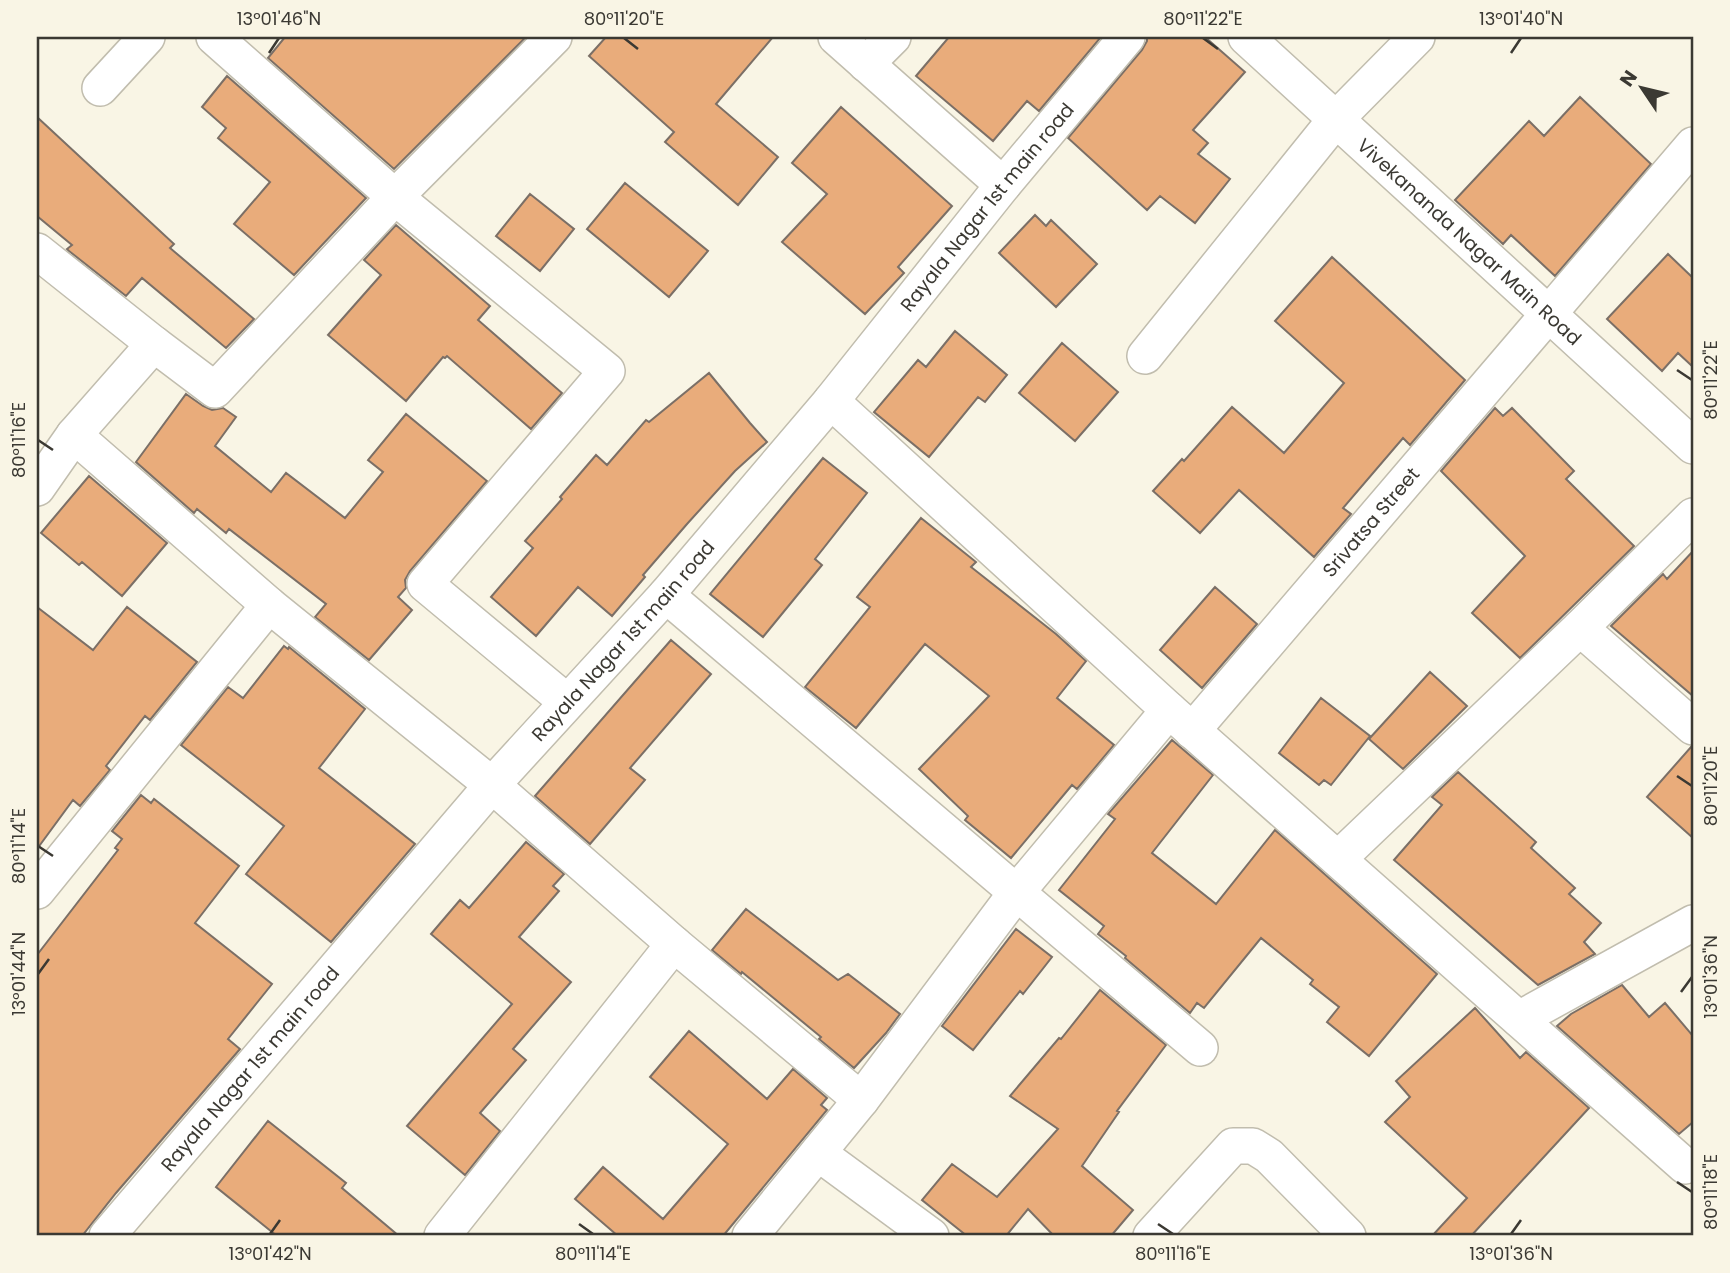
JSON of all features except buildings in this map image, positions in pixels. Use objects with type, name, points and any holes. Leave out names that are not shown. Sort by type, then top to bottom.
[{"type":"street","points":[[100,88],[147,37]]},
{"type":"street","points":[[214,37],[395,197],[607,371],[425,584],[567,702]]},
{"type":"street","points":[[37,251],[215,390],[395,197],[554,37]]},
{"type":"street","points":[[836,37],[1003,185]]},
{"type":"street","points":[[866,64],[893,37]]},
{"type":"street","name":"Rayala Nagar 1st main road","points":[[107,1236],[492,785],[666,595],[831,401],[1003,185],[1127,37]]},
{"type":"street","name":"Vivekananda Nagar Main Road","points":[[1246,37],[1693,446]]},
{"type":"street","points":[[1145,356],[1336,119],[1417,37]]},
{"type":"street","name":"Srivatsa Street","points":[[750,1236],[861,1100],[1016,893],[1180,720],[1548,313],[1693,145]]},
{"type":"street","points":[[37,488],[74,435],[154,344]]},
{"type":"street","points":[[831,401],[1180,720],[1685,1166]]},
{"type":"street","points":[[74,435],[269,605],[492,785],[674,944],[861,1100]]},
{"type":"street","points":[[1338,859],[1693,516]]},
{"type":"street","points":[[666,595],[1200,1048]]},
{"type":"street","points":[[37,891],[269,605]]},
{"type":"street","points":[[1580,628],[1693,727]]},
{"type":"street","points":[[1519,1019],[1693,923]]},
{"type":"street","points":[[442,1236],[674,944]]},
{"type":"street","points":[[1150,1236],[1233,1146],[1253,1146],[1269,1156],[1348,1236]]},
{"type":"street","points":[[818,1153],[931,1236]]}]
